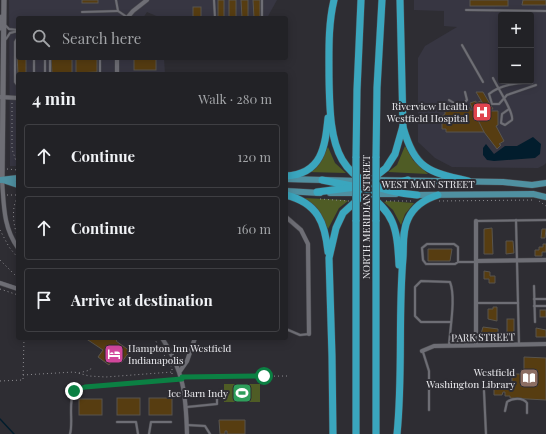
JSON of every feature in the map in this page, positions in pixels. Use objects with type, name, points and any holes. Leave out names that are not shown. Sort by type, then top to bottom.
[{"type":"highway","points":[[288,176],[300,173],[310,168],[322,153],[325,144],[329,100],[329,31],[334,0]]},
{"type":"highway","name":"NORTH MERIDIAN STREET","points":[[356,434],[356,158],[357,83],[361,0]]},
{"type":"highway","name":"NORTH MERIDIAN STREET","points":[[376,434],[376,158],[377,88],[382,0]]},
{"type":"highway","points":[[400,0],[403,126],[411,150],[422,164],[434,173],[468,181]]},
{"type":"highway","points":[[329,100],[335,146],[349,169],[378,188],[417,195]]},
{"type":"highway","points":[[317,192],[356,187],[384,170],[395,154],[403,126]]},
{"type":"highway","points":[[322,180],[356,187],[381,204],[394,224],[398,242],[401,283]]},
{"type":"highway","points":[[329,258],[336,228],[341,216],[353,203],[366,193],[378,188],[408,180]]},
{"type":"highway","points":[[398,434],[400,403],[401,283],[404,231],[408,219],[419,204],[430,197],[438,195]]},
{"type":"highway","points":[[288,196],[306,203],[320,218],[326,234],[329,258],[333,434]]},
{"type":"main road","points":[[1,180],[16,178]]},
{"type":"main road","name":"WEST MAIN STREET","points":[[288,179],[468,181],[532,185],[546,184]]},
{"type":"main road","points":[[1,180],[16,184]]},
{"type":"main road","name":"WEST MAIN STREET","points":[[288,191],[417,195],[533,194],[546,198]]},
{"type":"street","points":[[4,0],[2,26],[4,42],[1,97],[1,180],[4,215],[8,232],[16,245]]},
{"type":"street","points":[[130,16],[137,7],[147,0]]},
{"type":"street","points":[[0,49],[3,57]]},
{"type":"street","points":[[117,60],[117,72]]},
{"type":"street","points":[[1,97],[16,98]]},
{"type":"street","points":[[288,219],[301,230],[308,244],[309,334]]},
{"type":"street","points":[[476,221],[476,345]]},
{"type":"street","points":[[476,262],[546,260]]},
{"type":"street","points":[[0,283],[16,287]]},
{"type":"street","points":[[163,340],[180,371],[182,378],[187,407],[187,434]]},
{"type":"street","points":[[180,371],[187,361],[195,340]]},
{"type":"street","name":"PARK STREET","points":[[422,351],[434,346],[546,344]]},
{"type":"lane","points":[[116,0],[118,11]]},
{"type":"lane","points":[[214,0],[215,16]]},
{"type":"lane","points":[[262,0],[262,16]]},
{"type":"lane","points":[[466,10],[546,11]]},
{"type":"lane","points":[[82,12],[118,11],[125,16]]},
{"type":"lane","points":[[2,26],[16,30]]},
{"type":"lane","points":[[4,42],[10,34],[16,31]]},
{"type":"lane","points":[[16,40],[16,83]]},
{"type":"lane","points":[[462,45],[483,82]]},
{"type":"lane","points":[[34,60],[34,72]]},
{"type":"lane","points":[[44,72],[45,60]]},
{"type":"lane","points":[[50,60],[50,72]]},
{"type":"lane","points":[[100,60],[100,72]]},
{"type":"lane","points":[[493,78],[498,89],[504,99],[509,109],[513,117],[512,120],[505,125],[501,123],[502,114],[509,109]]},
{"type":"lane","points":[[516,84],[498,89],[489,94],[492,104],[499,104],[508,95],[536,85]]},
{"type":"lane","points":[[449,100],[454,104],[463,104],[467,100],[465,92]]},
{"type":"lane","points":[[516,220],[519,345]]},
{"type":"lane","points":[[476,221],[546,220]]},
{"type":"lane","points":[[458,262],[458,247],[454,244],[427,244],[422,248],[423,260],[426,264],[476,262]]},
{"type":"lane","points":[[449,346],[453,289],[450,282],[421,281],[415,287],[415,316],[421,322],[450,322]]},
{"type":"lane","points":[[534,286],[534,322]]},
{"type":"lane","points":[[534,299],[546,299]]},
{"type":"lane","points":[[476,303],[518,303]]},
{"type":"lane","points":[[534,306],[546,306]]},
{"type":"lane","points":[[288,330],[300,335],[309,334]]},
{"type":"lane","points":[[422,351],[429,371],[429,410]]},
{"type":"lane","points":[[70,434],[72,427],[72,398],[74,391],[78,388],[182,378]]},
{"type":"lane","points":[[484,391],[486,434]]},
{"type":"lane","points":[[187,407],[217,404],[217,392]]},
{"type":"lane","points":[[505,411],[506,402],[510,400],[522,400],[527,404],[527,413]]},
{"type":"lane","points":[[117,422],[136,422],[138,434]]},
{"type":"lane","points":[[149,434],[151,422],[171,422]]},
{"type":"lane","points":[[187,425],[204,426],[210,434]]},
{"type":"path","points":[[12,103],[12,149],[16,160]]},
{"type":"path","points":[[1,169],[16,170]]},
{"type":"path","points":[[3,195],[16,196]]},
{"type":"path","points":[[16,201],[14,206],[14,225],[16,231]]},
{"type":"path","points":[[0,230],[9,247],[16,256]]},
{"type":"path","points":[[0,260],[16,276]]},
{"type":"path","points":[[0,289],[16,294]]},
{"type":"path","points":[[0,381],[23,380],[24,340]]},
{"type":"path","points":[[155,340],[166,356],[175,377],[287,376]]},
{"type":"path","points":[[79,373],[90,370],[91,368]]},
{"type":"path","points":[[23,375],[74,372],[106,376],[172,372]]},
{"type":"shaded area","points":[[9,0],[277,0],[268,16],[156,16],[147,12],[144,16],[16,16],[16,60],[164,60],[165,72],[16,72],[16,166],[10,166]]},
{"type":"shaded area","name":"Riverview Health Westfield Hospital","points":[[414,0],[546,0],[546,163],[544,165],[538,168],[452,167],[435,158],[418,142],[418,58],[425,46],[457,27],[444,26],[444,11],[414,10]]},
{"type":"green space","points":[[405,146],[413,160],[428,174],[388,172],[397,165]]},
{"type":"green space","points":[[328,147],[335,163],[346,173],[308,172],[322,158]]},
{"type":"green space","points":[[303,198],[348,201],[339,208],[328,229],[319,211]]},
{"type":"green space","points":[[384,202],[414,203],[405,214],[401,225],[393,210]]},
{"type":"green space","name":"Ice Barn Indy","points":[[224,384],[260,384],[260,402],[224,402]]},
{"type":"water","points":[[533,137],[541,144],[540,154],[535,158],[494,161],[487,160],[483,155],[483,148],[486,144],[494,154],[505,146],[517,146]]},
{"type":"building","points":[[82,0],[98,0],[98,3],[82,3]]},
{"type":"building","points":[[218,0],[224,0],[224,16],[218,16]]},
{"type":"building","points":[[229,0],[236,0],[236,16],[229,16]]},
{"type":"building","points":[[241,0],[248,0],[248,16],[242,16]]},
{"type":"building","points":[[253,0],[260,0],[260,16],[254,16]]},
{"type":"building","points":[[470,0],[508,0],[508,6],[470,6]]},
{"type":"building","points":[[523,0],[546,0],[546,5],[522,5]]},
{"type":"building","points":[[193,7],[201,7],[201,16],[193,16]]},
{"type":"building","points":[[17,60],[26,60],[26,72],[18,72]]},
{"type":"building","points":[[51,60],[72,60],[72,72],[52,72]]},
{"type":"building","points":[[76,60],[97,60],[97,72],[76,72]]},
{"type":"building","points":[[134,60],[156,60],[156,70],[134,70]]},
{"type":"building","points":[[476,92],[483,92],[493,109],[486,109]]},
{"type":"building","points":[[476,101],[476,103],[481,101],[488,111],[498,111],[498,125],[496,126],[504,141],[499,144],[501,145],[497,149],[484,132],[476,118],[470,103]]},
{"type":"building","points":[[445,108],[470,108],[470,110],[473,110],[484,132],[446,132],[446,129],[442,129],[442,116],[445,114]]},
{"type":"building","points":[[492,228],[493,254],[484,254],[484,229]]},
{"type":"building","points":[[542,229],[546,229],[545,238],[541,238]]},
{"type":"building","points":[[506,241],[513,241],[514,253],[506,254]]},
{"type":"building","points":[[543,244],[546,244],[546,252],[542,252],[542,256],[535,256],[535,250],[539,250],[539,247],[543,247]]},
{"type":"building","points":[[428,249],[452,249],[450,261],[428,261]]},
{"type":"building","points":[[484,271],[490,272],[490,276],[495,276],[495,283],[489,283],[489,279],[484,279]]},
{"type":"building","points":[[493,307],[497,307],[497,321],[488,319],[488,309],[493,309]]},
{"type":"building","points":[[540,310],[546,310],[546,317],[540,317]]},
{"type":"building","points":[[507,319],[514,319],[514,335],[507,335]]},
{"type":"building","points":[[483,327],[498,329],[498,334],[483,336],[483,334],[481,334]]},
{"type":"building","points":[[536,328],[546,330],[546,337],[536,337]]},
{"type":"building","name":"Hampton Inn Westfield Indianapolis","points":[[88,340],[117,340],[116,341],[130,351],[121,363],[114,358],[109,365],[98,357],[103,350]]},
{"type":"building","name":"Westfield Washington Library","points":[[524,357],[546,358],[546,400],[510,398],[510,396],[505,396],[505,392],[503,392],[502,395],[494,395],[494,383],[512,383],[512,374],[524,374]]},
{"type":"building","points":[[117,398],[140,398],[140,415],[117,415]]},
{"type":"building","points":[[149,398],[172,398],[172,415],[149,415]]},
{"type":"building","points":[[79,399],[102,399],[102,415],[79,415]]},
{"type":"building","points":[[219,420],[245,420],[245,434],[227,434],[227,431],[225,431],[225,434],[220,434]]},
{"type":"waterway","points":[[0,419],[14,434]]},
{"type":"place","name":"Riverview Health Westfield Hospital","points":[[482,112]]},
{"type":"place","name":"Hampton Inn Westfield Indianapolis","points":[[114,354]]},
{"type":"place","name":"Westfield Washington Library","points":[[529,378]]},
{"type":"place","name":"Ice Barn Indy","points":[[242,393]]},
{"type":"route","points":[[74,391],[78,388],[85,387],[182,379],[182,377],[264,376]]}]
